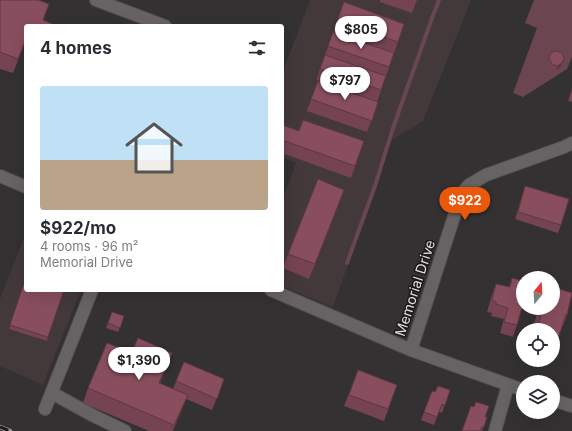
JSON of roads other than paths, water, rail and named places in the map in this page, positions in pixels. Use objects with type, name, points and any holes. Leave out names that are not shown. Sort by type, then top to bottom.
[{"type":"street","points":[[96,0],[160,24]]},
{"type":"street","name":"Memorial Drive","points":[[411,350],[463,192],[469,185],[486,175],[572,143]]},
{"type":"street","points":[[0,176],[24,186]]},
{"type":"street","points":[[45,409],[91,292]]},
{"type":"street","points":[[276,292],[411,350],[516,388]]},
{"type":"street","points":[[495,431],[508,385]]},
{"type":"street","points":[[52,393],[125,431]]},
{"type":"street","points":[[560,402],[572,406]]},
{"type":"waterway","points":[[347,263],[439,0]]},
{"type":"railway","points":[[0,427],[10,431]]}]
